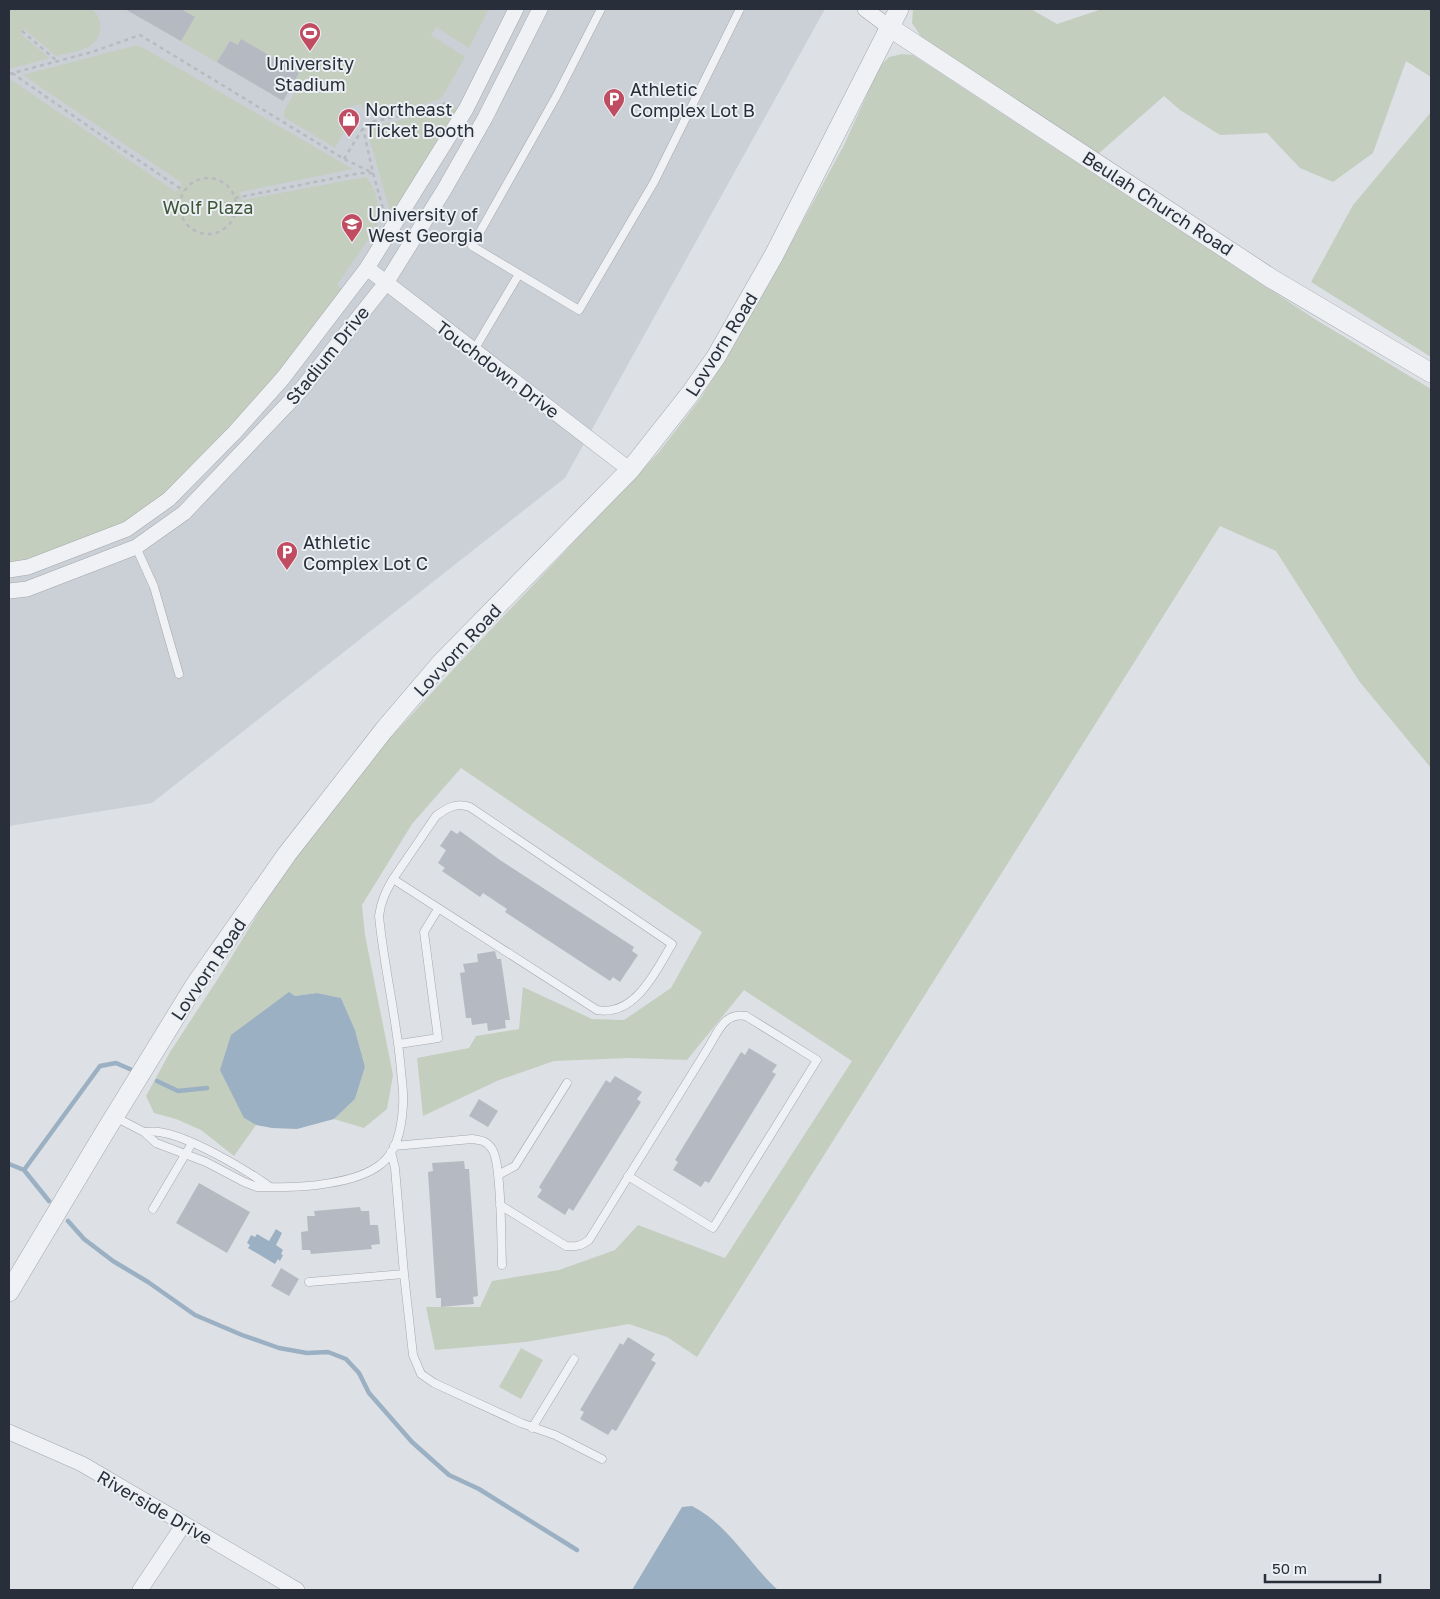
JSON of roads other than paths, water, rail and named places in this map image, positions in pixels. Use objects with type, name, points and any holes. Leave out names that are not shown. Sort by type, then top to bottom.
[{"type":"street","name":"Stadium Drive","points":[[9,570],[28,567],[127,529],[169,499],[235,432],[283,378],[367,268],[466,110],[516,9]]},
{"type":"street","name":"Stadium Drive","points":[[9,591],[27,589],[136,547],[184,513],[300,391],[386,283],[444,190],[485,118],[540,9]]},
{"type":"street","points":[[864,9],[890,27]]},
{"type":"street","name":"Lovvorn Road","points":[[9,1292],[114,1116],[201,977],[287,854],[384,730],[441,663],[630,470],[690,394],[744,309],[774,255],[899,9]]},
{"type":"street","name":"Beulah Church Road","points":[[890,27],[1272,279],[1431,373]]},
{"type":"street","name":"Touchdown Drive","points":[[367,268],[630,470]]},
{"type":"street","name":"Riverside Drive","points":[[9,1432],[82,1464],[297,1590]]},
{"type":"street","points":[[140,1590],[184,1524]]},
{"type":"lane","points":[[601,9],[557,95],[472,246],[579,310],[654,182],[740,9]]},
{"type":"lane","points":[[474,350],[519,274]]},
{"type":"lane","points":[[136,547],[154,587],[179,674]]},
{"type":"lane","points":[[114,1116],[144,1132],[156,1143],[206,1162],[257,1187],[282,1187],[350,1180],[383,1163],[398,1139],[404,1103],[399,1044],[379,916],[381,901],[393,879],[436,816],[453,805],[470,807],[672,944],[644,988],[626,1004],[608,1012],[597,1010],[393,879]]},
{"type":"lane","points":[[399,1044],[438,1038],[424,932],[438,909]]},
{"type":"lane","points":[[500,1205],[566,1246],[582,1245],[589,1240],[628,1176],[716,1035],[731,1017],[737,1015],[746,1016],[817,1060],[713,1228],[628,1176]]},
{"type":"lane","points":[[498,1175],[515,1166],[567,1083]]},
{"type":"lane","points":[[144,1132],[160,1132],[181,1138],[270,1186]]},
{"type":"lane","points":[[392,1149],[472,1139],[485,1141],[494,1150],[498,1175],[502,1265]]},
{"type":"lane","points":[[153,1209],[192,1143]]},
{"type":"lane","points":[[392,1149],[413,1355],[421,1374],[434,1383],[532,1428],[556,1435],[602,1459]]},
{"type":"lane","points":[[309,1282],[404,1274]]},
{"type":"lane","points":[[532,1428],[574,1359]]},
{"type":"water","points":[[289,992],[295,996],[317,993],[341,998],[355,1030],[365,1067],[355,1099],[334,1119],[297,1129],[256,1125],[244,1118],[220,1070],[231,1035]]},
{"type":"water","points":[[276,1229],[282,1233],[276,1245],[283,1250],[281,1254],[283,1255],[280,1261],[278,1259],[275,1264],[248,1248],[250,1245],[247,1243],[251,1235],[255,1237],[257,1234],[269,1241]]},
{"type":"water","points":[[692,1506],[717,1523],[778,1590],[632,1590],[682,1507]]},
{"type":"waterway","points":[[24,1170],[100,1066],[116,1063],[132,1070]]},
{"type":"waterway","points":[[157,1081],[178,1091],[207,1088]]},
{"type":"waterway","points":[[9,1164],[24,1170],[49,1201]]},
{"type":"waterway","points":[[68,1221],[84,1239],[113,1261],[148,1282],[195,1315],[279,1348],[307,1353],[328,1352],[346,1359],[359,1373],[369,1393],[412,1442],[449,1475],[479,1489],[577,1550]]},
{"type":"place","name":"University Stadium","points":[[310,52]]},
{"type":"place","name":"Athletic Complex Lot B","points":[[614,118]]},
{"type":"place","name":"Northeast Ticket Booth","points":[[349,138]]},
{"type":"place","name":"University of West Georgia","points":[[352,243]]},
{"type":"place","name":"Athletic Complex Lot C","points":[[287,571]]},
{"type":"park label","name":"Wolf Plaza","points":[[208,207]]}]
